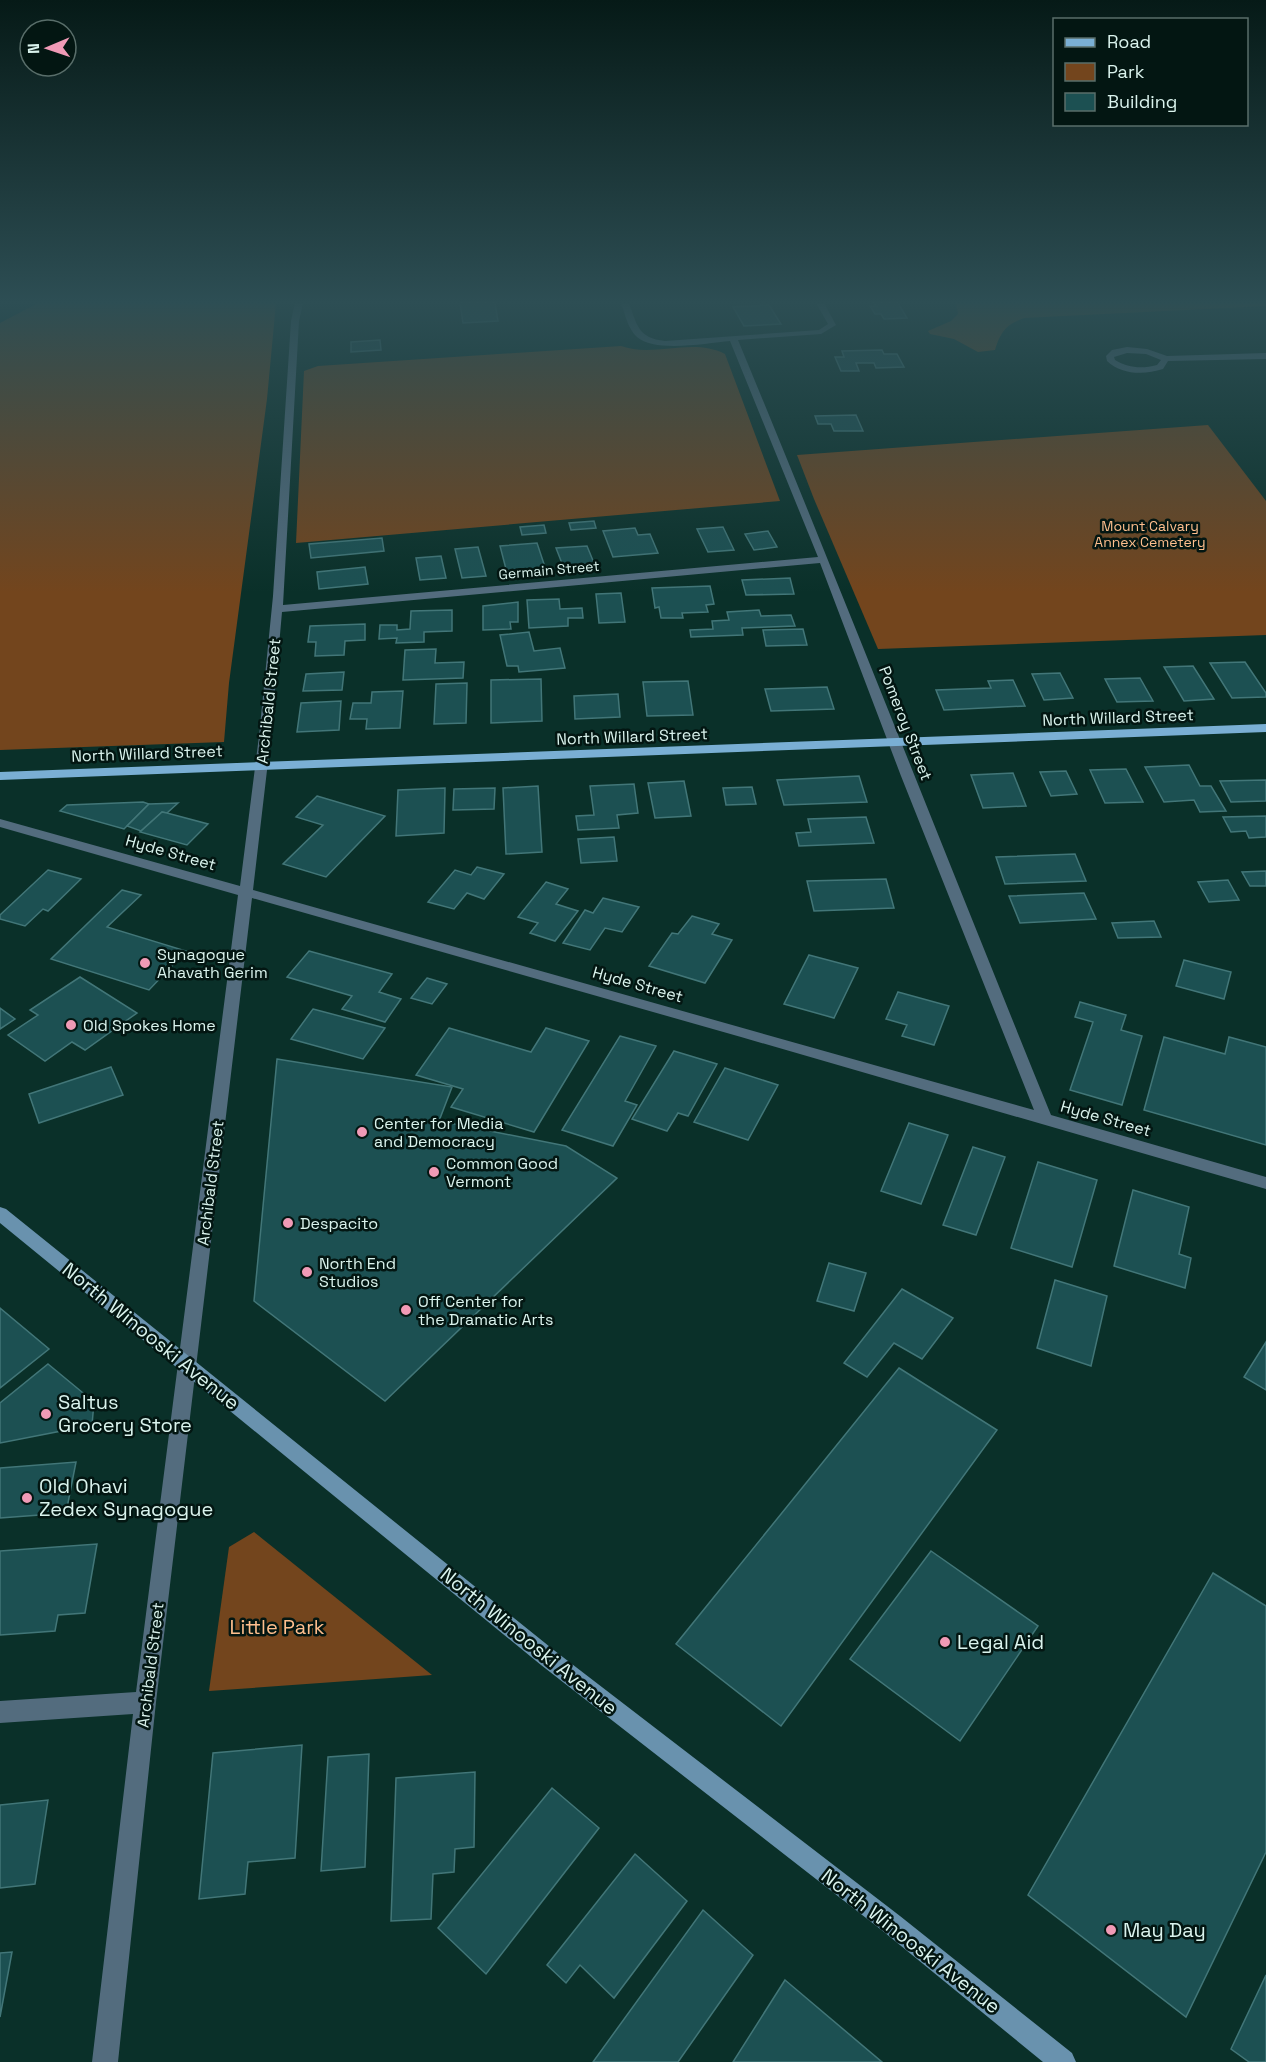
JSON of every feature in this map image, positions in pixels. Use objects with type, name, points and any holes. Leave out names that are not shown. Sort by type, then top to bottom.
[{"type":"main road","name":"North Willard Street","points":[[0,776],[1266,728]]},
{"type":"main road","name":"North Winooski Avenue","points":[[0,1214],[548,1658],[892,1924],[1063,2062]]},
{"type":"street","name":"Archibald Street","points":[[105,2062],[145,1702],[261,765],[277,609],[290,399]]},
{"type":"street","name":"Pomeroy Street","points":[[758,399],[824,560],[894,742],[1045,1119]]},
{"type":"street","name":"Germain Street","points":[[277,609],[824,560]]},
{"type":"street","name":"Hyde Street","points":[[0,823],[1266,1183]]},
{"type":"street","points":[[0,1712],[145,1702]]},
{"type":"green space","points":[[0,399],[267,399],[229,683],[224,742],[0,750]]},
{"type":"green space","points":[[303,399],[742,399],[780,501],[296,543]]},
{"type":"green space","name":"Mount Calvary Annex Cemetery","points":[[1208,425],[1266,501],[1266,635],[878,649],[797,455]]},
{"type":"green space","name":"Little Park","points":[[254,1532],[432,1675],[209,1691],[229,1547]]},
{"type":"building","points":[[856,415],[863,431],[834,431],[831,424],[818,424],[815,416]]},
{"type":"building","points":[[594,521],[596,528],[571,530],[569,523]]},
{"type":"building","points":[[544,525],[546,533],[522,535],[520,527]]},
{"type":"building","points":[[723,527],[734,550],[708,552],[697,529]]},
{"type":"building","points":[[635,528],[638,535],[650,534],[658,553],[613,557],[603,531]]},
{"type":"building","points":[[768,531],[777,547],[754,550],[745,534]]},
{"type":"building","points":[[382,538],[384,551],[311,558],[309,544]]},
{"type":"building","points":[[537,543],[546,570],[507,573],[500,546]]},
{"type":"building","points":[[587,546],[594,563],[563,566],[556,548]]},
{"type":"building","points":[[478,547],[486,576],[462,578],[455,549]]},
{"type":"building","points":[[441,556],[446,578],[420,580],[416,558]]},
{"type":"building","points":[[365,567],[368,584],[319,589],[317,572]]},
{"type":"building","points":[[790,578],[794,594],[746,595],[742,580]]},
{"type":"building","points":[[710,586],[714,604],[706,605],[708,612],[682,613],[683,618],[661,618],[659,607],[655,608],[652,588]]},
{"type":"building","points":[[621,593],[625,622],[599,623],[596,594]]},
{"type":"building","points":[[559,599],[560,609],[582,608],[583,618],[568,618],[568,626],[529,628],[527,600]]},
{"type":"building","points":[[518,602],[518,622],[510,622],[511,629],[483,630],[483,606]]},
{"type":"building","points":[[452,610],[452,631],[424,632],[424,642],[396,643],[397,638],[379,639],[380,625],[397,625],[397,630],[410,629],[411,611]]},
{"type":"building","points":[[759,610],[761,616],[791,615],[795,626],[742,628],[743,635],[691,637],[690,630],[713,629],[712,621],[729,620],[727,612]]},
{"type":"building","points":[[365,624],[365,640],[345,641],[344,655],[315,656],[316,642],[308,642],[310,626]]},
{"type":"building","points":[[803,629],[807,645],[766,646],[763,630]]},
{"type":"building","points":[[529,632],[534,651],[560,648],[565,668],[519,672],[518,666],[507,666],[500,635]]},
{"type":"building","points":[[436,649],[435,663],[464,662],[463,678],[403,680],[405,650]]},
{"type":"building","points":[[1245,662],[1266,693],[1266,697],[1232,698],[1210,663]]},
{"type":"building","points":[[1193,666],[1214,699],[1184,701],[1164,667]]},
{"type":"building","points":[[344,672],[342,690],[303,691],[306,674]]},
{"type":"building","points":[[1060,673],[1073,698],[1044,700],[1032,674]]},
{"type":"building","points":[[1140,678],[1153,701],[1117,702],[1105,679]]},
{"type":"building","points":[[541,679],[542,721],[491,723],[491,680]]},
{"type":"building","points":[[1013,680],[1025,706],[944,710],[936,690],[991,688],[988,681]]},
{"type":"building","points":[[688,681],[693,715],[647,716],[643,682]]},
{"type":"building","points":[[467,683],[466,723],[434,724],[436,684]]},
{"type":"building","points":[[827,687],[834,709],[771,711],[765,689]]},
{"type":"building","points":[[403,691],[400,728],[366,729],[367,719],[350,719],[353,703],[371,703],[372,692]]},
{"type":"building","points":[[618,694],[620,717],[575,719],[574,696]]},
{"type":"building","points":[[341,701],[339,730],[297,732],[301,703]]},
{"type":"building","points":[[1189,765],[1200,786],[1211,786],[1226,811],[1200,812],[1194,800],[1164,802],[1145,767]]},
{"type":"building","points":[[1126,769],[1143,802],[1105,803],[1090,770]]},
{"type":"building","points":[[1066,771],[1077,794],[1051,796],[1040,772]]},
{"type":"building","points":[[1013,773],[1026,806],[983,808],[971,775]]},
{"type":"building","points":[[859,776],[867,802],[784,805],[777,780]]},
{"type":"building","points":[[1266,780],[1266,801],[1231,802],[1220,781]]},
{"type":"building","points":[[684,781],[691,816],[655,818],[648,783]]},
{"type":"building","points":[[634,784],[638,813],[617,815],[619,828],[578,830],[576,816],[594,815],[590,786]]},
{"type":"building","points":[[538,786],[542,852],[506,854],[503,788]]},
{"type":"building","points":[[752,787],[756,804],[726,805],[723,788]]},
{"type":"building","points":[[445,788],[444,833],[396,836],[398,790]]},
{"type":"building","points":[[495,788],[494,809],[453,810],[454,789]]},
{"type":"building","points":[[317,796],[385,816],[326,877],[283,864],[323,825],[296,817]]},
{"type":"building","points":[[143,802],[149,804],[124,829],[60,811],[67,805]]},
{"type":"building","points":[[178,803],[167,813],[162,812],[141,831],[127,826],[149,804]]},
{"type":"building","points":[[162,812],[208,824],[187,845],[140,832]]},
{"type":"building","points":[[1266,816],[1266,837],[1249,838],[1246,831],[1231,832],[1223,817]]},
{"type":"building","points":[[866,817],[874,843],[799,846],[796,833],[811,832],[808,819]]},
{"type":"building","points":[[614,837],[617,861],[581,863],[578,839]]},
{"type":"building","points":[[1075,854],[1086,881],[1005,884],[996,857]]},
{"type":"building","points":[[477,867],[504,874],[484,899],[467,893],[454,909],[428,902],[455,870],[471,875]]},
{"type":"building","points":[[48,870],[81,879],[48,911],[43,909],[25,926],[0,919],[0,915]]},
{"type":"building","points":[[1266,871],[1266,886],[1250,886],[1242,872]]},
{"type":"building","points":[[886,879],[894,908],[814,911],[807,881]]},
{"type":"building","points":[[1228,880],[1239,900],[1209,902],[1198,882]]},
{"type":"building","points":[[546,882],[568,889],[556,904],[578,911],[555,941],[530,933],[538,923],[518,917]]},
{"type":"building","points":[[122,890],[141,895],[107,927],[186,951],[149,990],[51,959]]},
{"type":"building","points":[[1084,893],[1096,919],[1020,923],[1009,896]]},
{"type":"building","points":[[603,898],[639,907],[622,932],[605,928],[590,950],[563,943],[585,910],[593,913]]},
{"type":"building","points":[[692,916],[719,924],[712,934],[732,940],[705,983],[649,966],[672,933],[678,934]]},
{"type":"building","points":[[1154,921],[1161,937],[1118,938],[1112,923]]},
{"type":"building","points":[[309,951],[392,974],[379,992],[401,999],[385,1022],[342,1009],[352,996],[287,977]]},
{"type":"building","points":[[809,955],[858,968],[834,1018],[784,1004]]},
{"type":"building","points":[[1184,960],[1231,972],[1224,999],[1176,986]]},
{"type":"building","name":"Old Spokes Home","points":[[80,977],[137,1013],[85,1050],[72,1042],[45,1061],[8,1035],[38,1015],[30,1010]]},
{"type":"building","points":[[427,978],[447,984],[432,1004],[411,998]]},
{"type":"building","points":[[898,992],[949,1006],[934,1045],[902,1036],[907,1025],[886,1019]]},
{"type":"building","points":[[1080,1002],[1126,1015],[1121,1030],[1142,1036],[1122,1105],[1070,1090],[1093,1022],[1075,1017]]},
{"type":"building","points":[[0,1008],[15,1019],[0,1029]]},
{"type":"building","points":[[313,1009],[385,1028],[363,1059],[291,1039]]},
{"type":"building","points":[[449,1028],[531,1052],[546,1028],[589,1041],[534,1132],[451,1107],[463,1089],[416,1075]]},
{"type":"building","points":[[620,1036],[656,1046],[625,1101],[637,1105],[613,1146],[562,1130]]},
{"type":"building","points":[[1164,1037],[1225,1054],[1229,1037],[1266,1047],[1266,1145],[1144,1110]]},
{"type":"building","points":[[674,1051],[717,1064],[688,1116],[678,1113],[667,1131],[632,1119]]},
{"type":"building","points":[[277,1059],[452,1087],[439,1121],[566,1146],[617,1178],[385,1401],[254,1301]]},
{"type":"building","points":[[111,1067],[123,1095],[39,1123],[29,1094]]},
{"type":"building","points":[[725,1068],[778,1085],[748,1140],[694,1122]]},
{"type":"building","points":[[909,1123],[948,1135],[921,1204],[881,1191]]},
{"type":"building","points":[[973,1147],[1005,1157],[976,1235],[943,1225]]},
{"type":"building","points":[[1038,1162],[1097,1180],[1072,1267],[1011,1248]]},
{"type":"building","points":[[1133,1190],[1189,1207],[1179,1254],[1191,1258],[1185,1288],[1114,1266]]},
{"type":"building","points":[[829,1263],[866,1273],[854,1311],[817,1301]]},
{"type":"building","points":[[1055,1280],[1107,1296],[1091,1366],[1037,1348]]},
{"type":"building","points":[[902,1289],[953,1318],[922,1359],[894,1343],[867,1377],[844,1363]]},
{"type":"building","points":[[0,1308],[49,1349],[0,1388]]},
{"type":"building","points":[[1266,1342],[1266,1390],[1244,1377]]},
{"type":"building","name":"Saltus Grocery Store","points":[[48,1364],[94,1402],[92,1425],[0,1443],[0,1403]]},
{"type":"building","points":[[899,1368],[997,1430],[781,1726],[676,1644]]},
{"type":"building","points":[[76,1462],[66,1513],[0,1518],[0,1468]]},
{"type":"building","points":[[97,1544],[85,1613],[58,1615],[55,1631],[0,1635],[0,1551]]},
{"type":"building","name":"Legal Aid","points":[[931,1551],[1038,1626],[960,1741],[850,1659]]},
{"type":"building","points":[[1213,1573],[1266,1606],[1266,1852],[1186,2017],[1028,1895]]},
{"type":"building","points":[[302,1745],[295,1858],[248,1862],[245,1894],[199,1899],[213,1753]]},
{"type":"building","points":[[369,1754],[365,1867],[321,1871],[328,1757]]},
{"type":"building","points":[[475,1772],[474,1847],[455,1849],[454,1872],[433,1874],[431,1919],[391,1921],[396,1778]]},
{"type":"building","points":[[552,1788],[599,1828],[486,1974],[438,1928]]},
{"type":"building","points":[[48,1800],[35,1884],[0,1888],[0,1805]]},
{"type":"building","points":[[635,1854],[687,1901],[614,1998],[580,1965],[566,1983],[547,1965]]},
{"type":"building","points":[[703,1910],[753,1955],[678,2062],[593,2062]]},
{"type":"building","points":[[12,1952],[0,2017],[0,1953]]},
{"type":"building","points":[[1266,1975],[1266,2062],[1249,2062],[1231,2049]]},
{"type":"building","points":[[785,1980],[882,2062],[733,2062]]},
{"type":"place","name":"Synagogue Ahavath Gerim","points":[[145,963]]},
{"type":"place","name":"Old Spokes Home","points":[[71,1025]]},
{"type":"place","name":"Center for Media and Democracy","points":[[362,1132]]},
{"type":"place","name":"Common Good Vermont","points":[[434,1172]]},
{"type":"place","name":"Despacito","points":[[288,1223]]},
{"type":"place","name":"North End Studios","points":[[307,1272]]},
{"type":"place","name":"Off Center for the Dramatic Arts","points":[[406,1310]]},
{"type":"place","name":"Saltus Grocery Store","points":[[46,1414]]},
{"type":"place","name":"Old Ohavi Zedex Synagogue","points":[[27,1498]]},
{"type":"place","name":"Legal Aid","points":[[945,1642]]},
{"type":"place","name":"May Day","points":[[1111,1930]]}]
